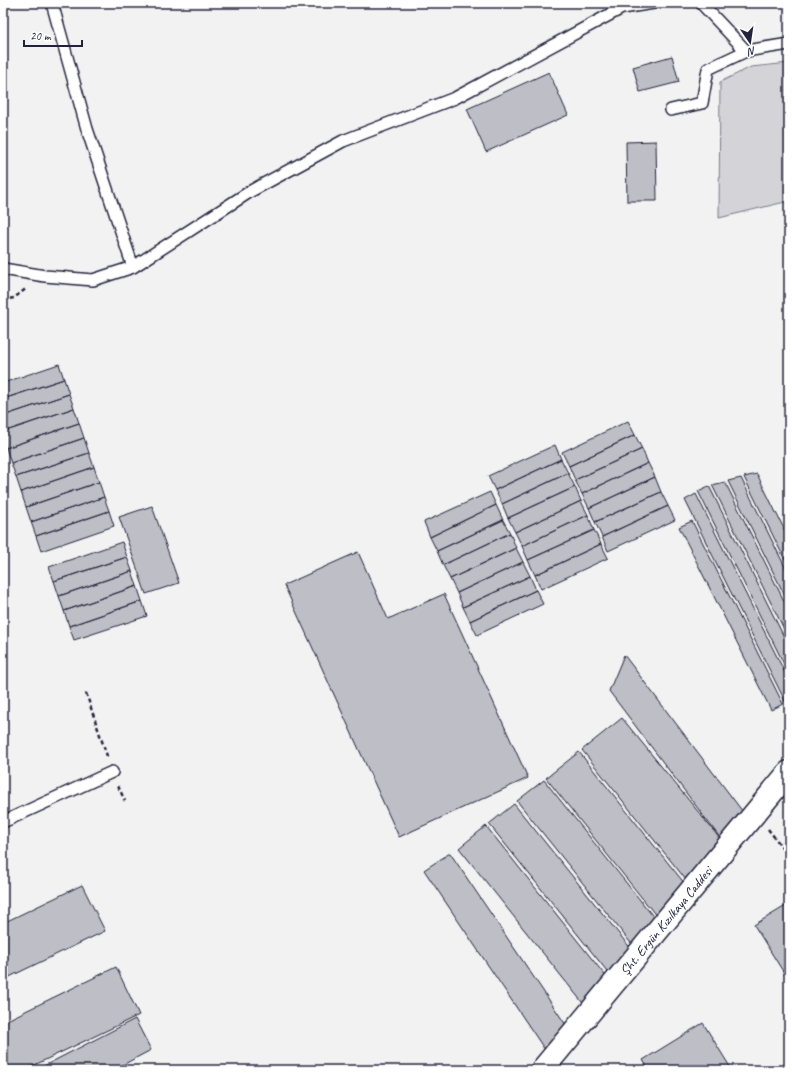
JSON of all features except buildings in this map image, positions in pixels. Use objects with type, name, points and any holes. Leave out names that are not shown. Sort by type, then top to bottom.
[{"type":"street","name":"Şht. Ergün Kızılkaya Caddesi","points":[[542,1070],[789,772]]},
{"type":"lane","points":[[52,3],[88,129],[133,266]]},
{"type":"lane","points":[[3,270],[45,276],[94,280],[133,266],[251,191],[343,141],[456,98],[622,8],[654,3]]},
{"type":"lane","points":[[701,3],[746,51]]},
{"type":"lane","points":[[671,110],[702,103],[708,69],[746,51],[789,44]]},
{"type":"lane","points":[[3,822],[112,772]]},
{"type":"path","points":[[86,693],[112,772],[125,801]]},
{"type":"path","points":[[755,812],[782,847],[789,864]]},
{"type":"shaded area","points":[[789,63],[789,201],[719,218],[720,82],[751,67]]}]
